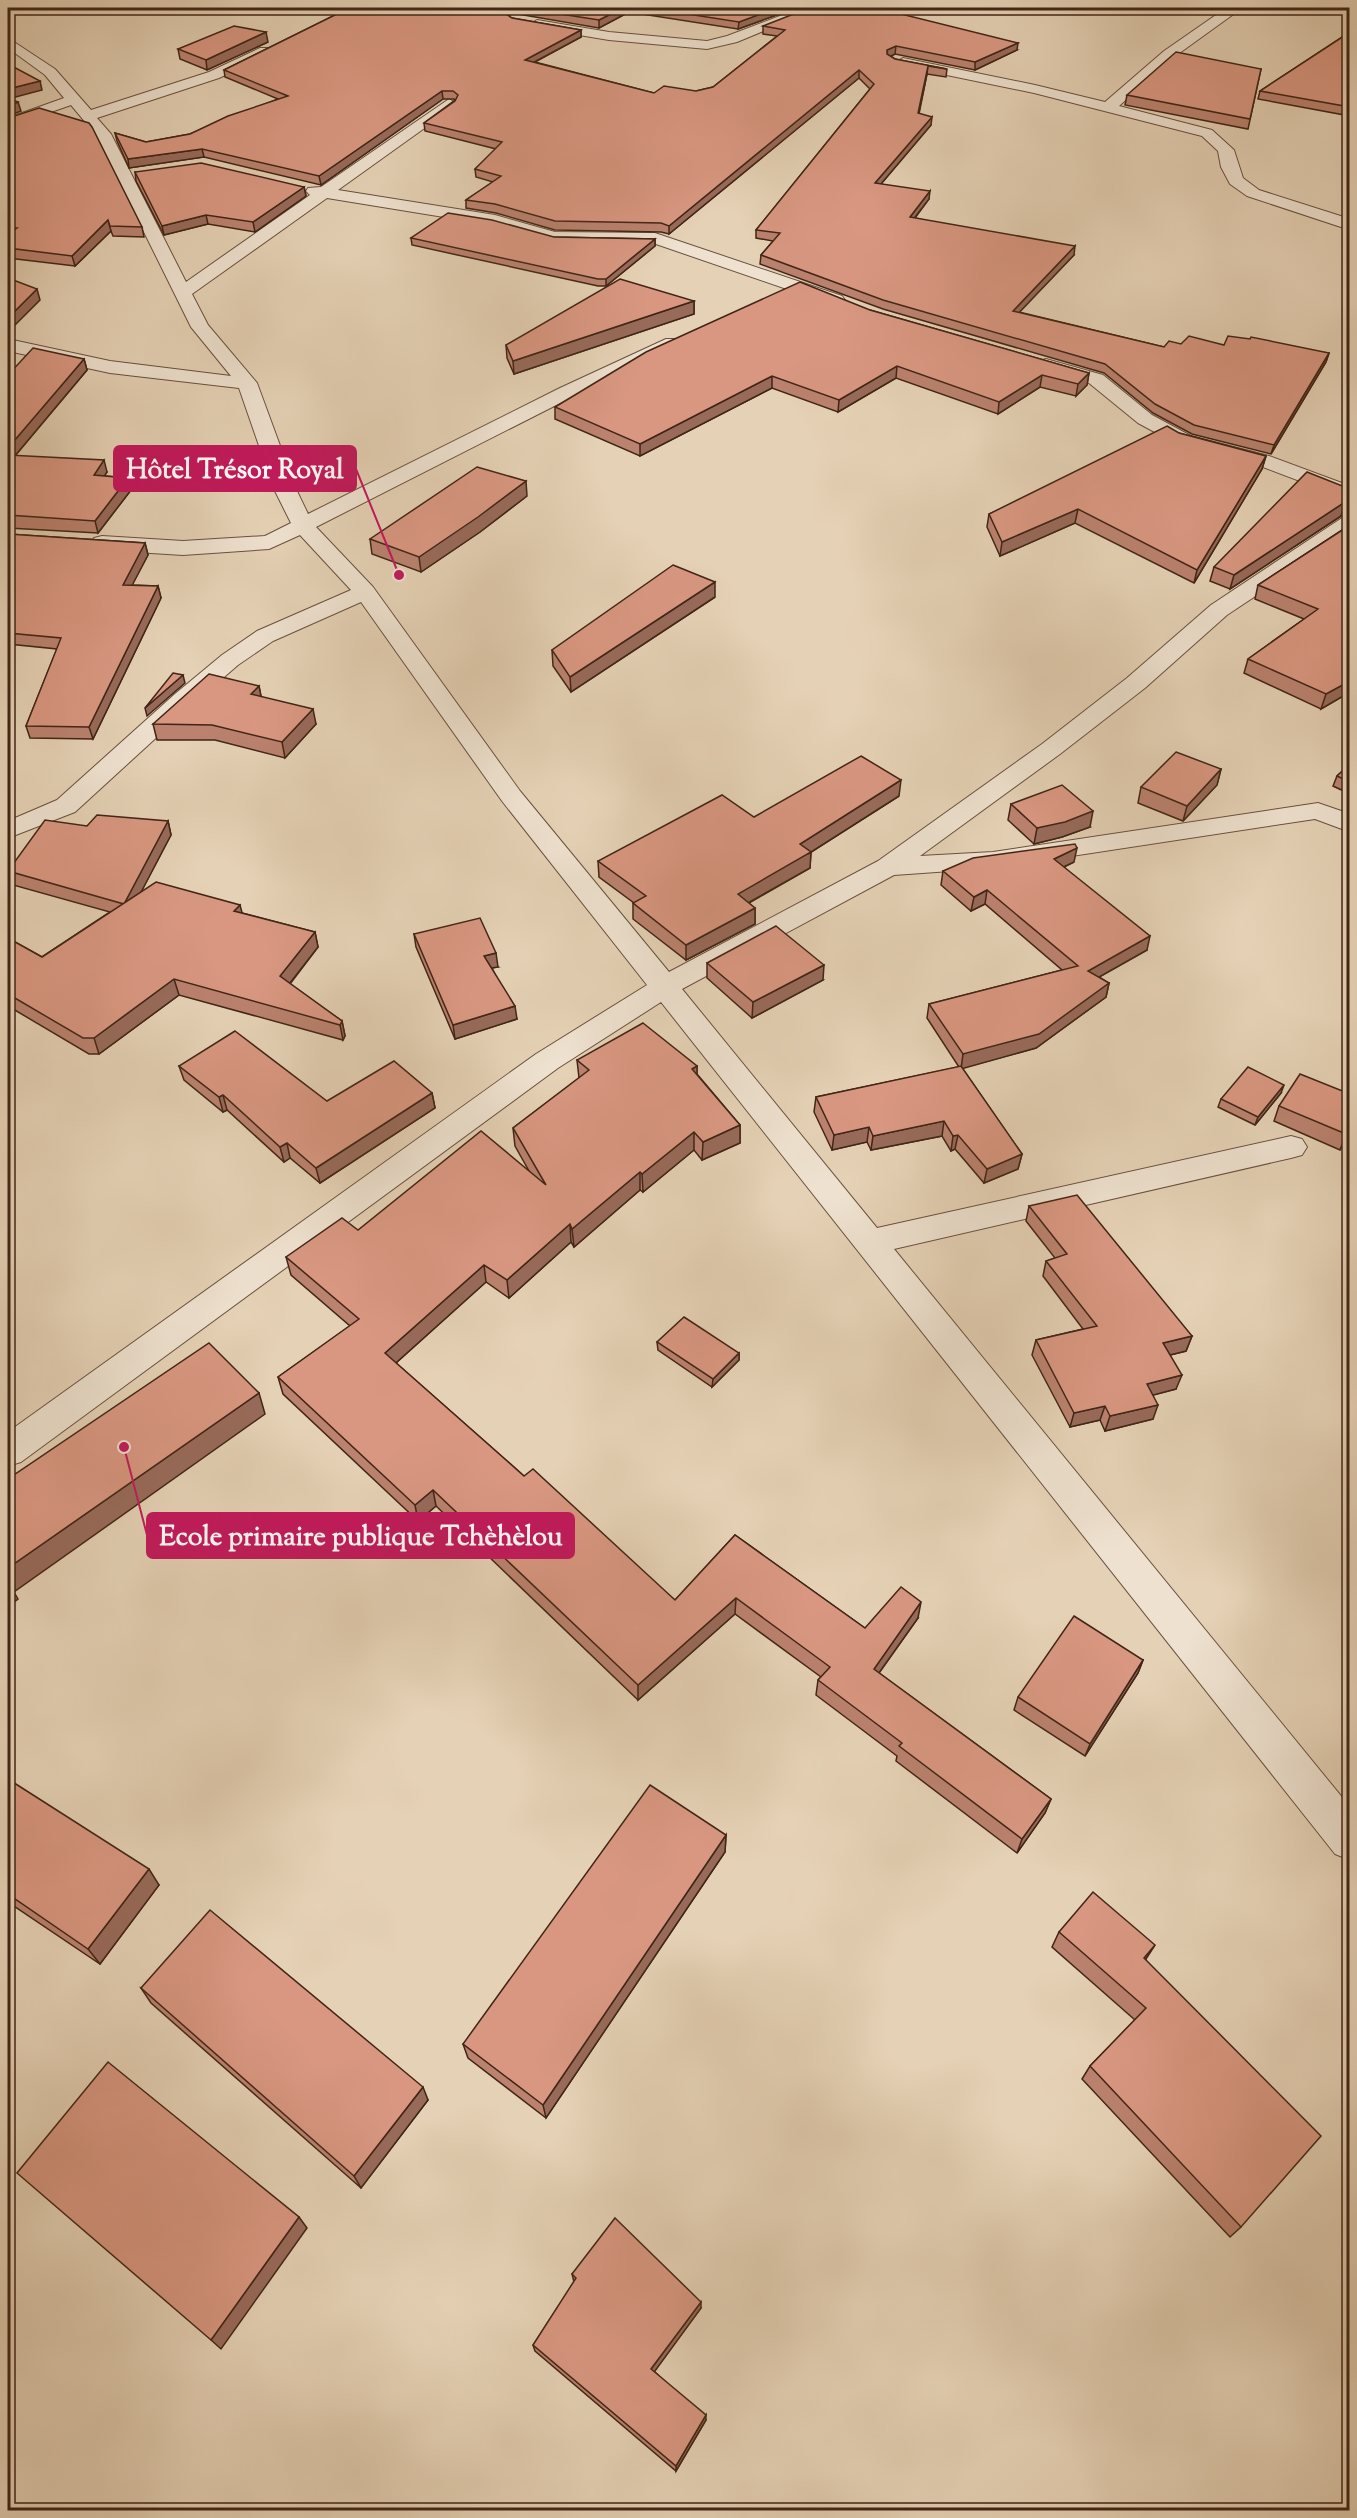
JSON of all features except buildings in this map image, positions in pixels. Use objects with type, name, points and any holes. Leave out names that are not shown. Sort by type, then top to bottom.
[{"type":"street","points":[[524,21],[609,36],[707,45],[732,39],[812,8]]},
{"type":"street","points":[[1109,107],[1150,67],[1178,44],[1235,8]]},
{"type":"street","points":[[1327,8],[1350,11]]},
{"type":"street","points":[[8,42],[50,72],[103,134],[122,176],[200,327],[247,382],[285,489],[303,526],[365,592],[511,796],[1350,1840]]},
{"type":"street","points":[[88,116],[214,75],[282,44]]},
{"type":"street","points":[[895,60],[1109,107],[1207,133],[1226,150],[1229,167],[1236,181],[1253,193],[1350,225]]},
{"type":"street","points":[[8,123],[74,99]]},
{"type":"street","points":[[182,293],[449,104]]},
{"type":"street","points":[[122,176],[145,172]]},
{"type":"street","points":[[302,188],[495,220],[554,237],[655,238],[799,285],[854,307]]},
{"type":"street","points":[[767,300],[799,285]]},
{"type":"street","points":[[84,542],[183,548],[269,542],[567,392],[692,334]]},
{"type":"street","points":[[8,345],[143,372],[247,382]]},
{"type":"street","points":[[1024,360],[1096,379],[1145,419],[1184,440],[1262,460],[1350,494]]},
{"type":"street","points":[[8,1450],[547,1061],[664,987],[888,867],[1051,749],[1136,683],[1219,610],[1350,523]]},
{"type":"street","points":[[8,830],[66,806],[184,699],[230,660],[265,636],[365,592]]},
{"type":"street","points":[[888,867],[993,860],[1318,811],[1350,824]]},
{"type":"street","points":[[869,1242],[1291,1148]]},
{"type":"place","name":"Hôtel Trésor Royal","points":[[399,575]]},
{"type":"place","name":"Ecole primaire publique Tchèhèlou","points":[[124,1447]]}]
